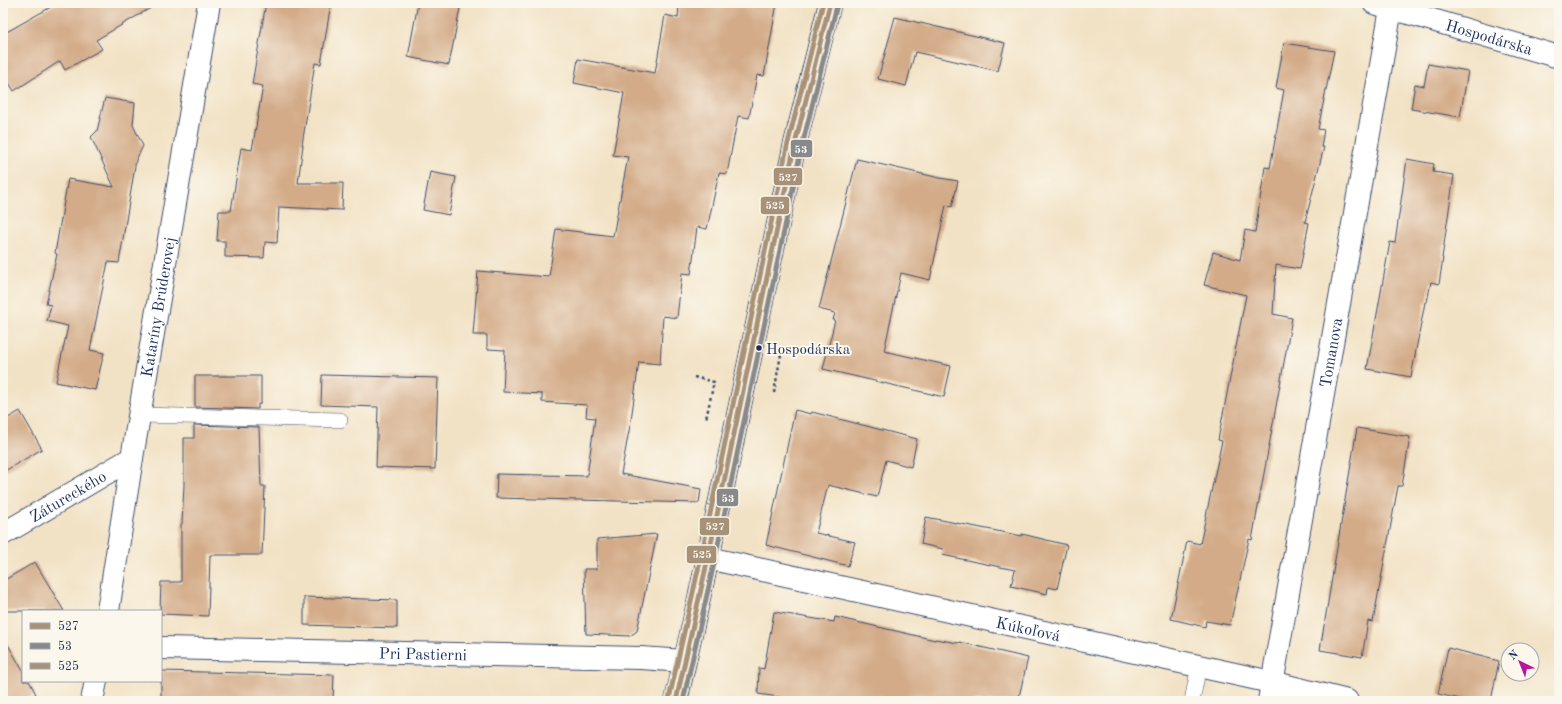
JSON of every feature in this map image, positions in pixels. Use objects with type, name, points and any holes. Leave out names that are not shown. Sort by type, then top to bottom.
[{"type":"street","name":"Kataríny Brúderovej","points":[[108,610],[132,458],[209,3]]},
{"type":"street","points":[[676,701],[708,558],[794,148],[830,3]]},
{"type":"street","name":"Hospodárska","points":[[1385,4],[1559,57]]},
{"type":"street","name":"Tomanova","points":[[1270,692],[1385,4]]},
{"type":"street","name":"Zátureckého","points":[[3,534],[132,458]]},
{"type":"street","name":"Kúkoľová","points":[[708,558],[1199,666],[1270,692],[1347,701]]},
{"type":"street","name":"Pri Pastierni","points":[[162,648],[641,658],[684,662]]},
{"type":"street","points":[[92,701],[96,682]]},
{"type":"lane","points":[[140,416],[340,420]]},
{"type":"lane","points":[[1192,701],[1199,666]]},
{"type":"path","points":[[774,393],[781,352]]},
{"type":"path","points":[[694,377],[714,382],[706,419]]},
{"type":"building","points":[[58,3],[159,3],[96,40],[102,49],[65,70],[60,61],[14,91],[3,73],[3,34]]},
{"type":"building","points":[[266,3],[331,3],[321,64],[315,63],[302,145],[298,183],[343,183],[342,210],[279,207],[277,243],[265,242],[264,258],[225,257],[225,241],[217,241],[219,211],[231,211],[241,148],[252,150],[263,86],[252,84]]},
{"type":"building","points":[[418,3],[461,3],[449,65],[408,57]]},
{"type":"building","points":[[679,3],[777,3],[764,76],[757,75],[749,118],[738,116],[727,174],[719,173],[707,229],[697,227],[691,274],[682,273],[677,318],[663,316],[660,364],[639,362],[631,420],[621,474],[701,489],[699,503],[496,498],[497,474],[587,476],[595,418],[586,417],[587,405],[542,402],[542,394],[503,392],[505,350],[487,349],[487,335],[473,335],[478,271],[549,277],[556,229],[613,236],[628,157],[613,155],[624,93],[574,83],[578,59],[655,73],[665,15],[678,18]]},
{"type":"building","points":[[895,17],[1005,43],[998,71],[915,52],[906,86],[878,79]]},
{"type":"building","points":[[1284,43],[1334,51],[1318,129],[1324,130],[1321,147],[1324,147],[1305,222],[1309,223],[1300,269],[1276,265],[1273,314],[1292,318],[1252,540],[1249,539],[1230,625],[1206,621],[1205,627],[1171,619],[1187,541],[1200,544],[1222,441],[1218,440],[1246,295],[1204,285],[1213,252],[1240,260],[1245,230],[1255,232],[1265,167],[1270,168],[1284,90],[1276,88]]},
{"type":"building","points":[[1428,64],[1468,71],[1460,117],[1411,109],[1415,84],[1424,86]]},
{"type":"building","points":[[105,98],[135,103],[133,125],[143,146],[136,160],[119,263],[108,262],[90,350],[104,353],[95,390],[56,382],[68,326],[47,321],[51,305],[46,304],[57,254],[55,253],[68,179],[114,187],[91,137],[97,131]]},
{"type":"building","points":[[857,159],[958,181],[952,207],[946,205],[930,280],[901,273],[884,351],[951,366],[944,397],[823,369],[835,320],[833,320],[835,313],[819,309]]},
{"type":"building","points":[[1407,159],[1434,164],[1433,172],[1454,175],[1439,284],[1431,282],[1427,302],[1425,302],[1411,377],[1367,369],[1390,242],[1395,243]]},
{"type":"building","points":[[430,172],[456,177],[449,215],[423,210]]},
{"type":"building","points":[[322,375],[438,378],[435,469],[376,467],[378,407],[321,405]]},
{"type":"building","points":[[195,376],[261,376],[261,404],[258,404],[258,409],[195,407]]},
{"type":"building","points":[[795,410],[811,414],[812,412],[917,439],[911,467],[886,460],[877,497],[828,485],[816,533],[855,542],[848,566],[766,545]]},
{"type":"building","points":[[20,411],[42,449],[3,472],[3,421]]},
{"type":"building","points":[[194,425],[259,427],[261,486],[265,486],[262,555],[210,555],[208,616],[162,614],[162,610],[160,610],[161,582],[181,582],[181,524],[184,485],[184,438],[194,438]]},
{"type":"building","points":[[1357,428],[1410,437],[1402,486],[1398,486],[1373,622],[1368,621],[1362,657],[1320,650]]},
{"type":"building","points":[[926,517],[1022,536],[1022,534],[1067,545],[1057,589],[1048,587],[1047,594],[1011,586],[1015,570],[942,555],[943,549],[921,544]]},
{"type":"building","points":[[657,534],[637,631],[630,636],[586,634],[584,569],[597,569],[597,539]]},
{"type":"building","points":[[35,562],[63,610],[3,611],[3,581]]},
{"type":"building","points":[[304,597],[397,600],[397,628],[304,625]]},
{"type":"building","points":[[774,612],[834,622],[835,617],[935,640],[959,642],[1028,658],[1018,701],[806,701],[758,694],[759,668],[764,669]]},
{"type":"building","points":[[3,636],[22,669],[22,682],[30,682],[36,694],[23,701],[3,701]]},
{"type":"building","points":[[1448,648],[1499,661],[1491,701],[1469,701],[1438,694]]},
{"type":"building","points":[[162,671],[334,675],[333,701],[161,701]]},
{"type":"transit line","name":"525","points":[[669,699],[701,557],[787,147],[823,3]]},
{"type":"transit line","name":"527","points":[[676,701],[708,558],[794,148],[830,3]]},
{"type":"transit line","name":"53","points":[[683,701],[715,559],[801,150],[837,5]]},
{"type":"place","name":"Hospodárska","points":[[759,348]]}]
